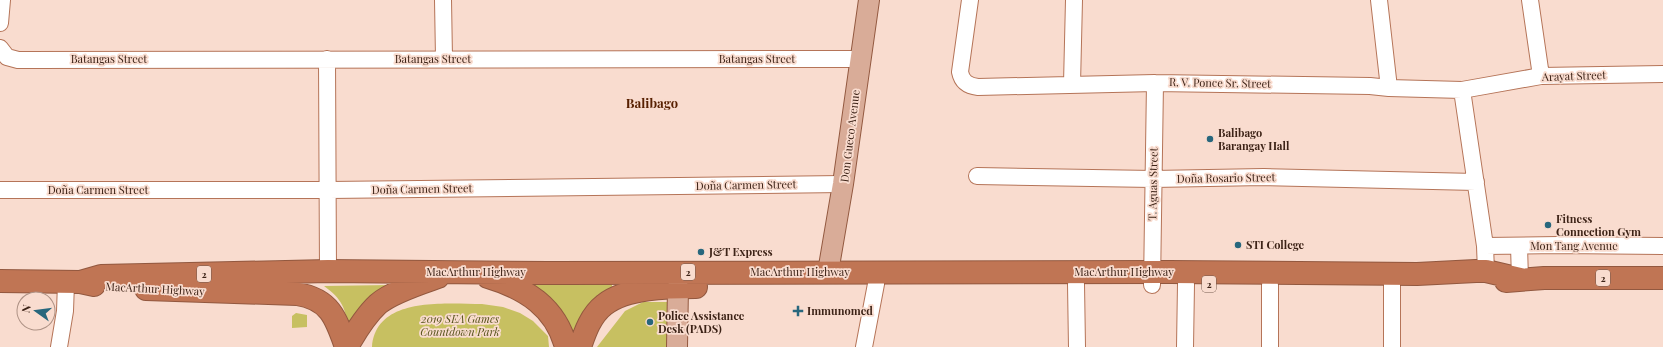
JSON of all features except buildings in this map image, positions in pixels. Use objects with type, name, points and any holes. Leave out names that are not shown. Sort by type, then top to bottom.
[{"type":"highway","name":"MacArthur Highway","points":[[73,283],[101,276],[328,271],[828,272],[1152,278],[1391,280],[1475,286],[1520,279],[1663,278]]},
{"type":"highway","name":"MacArthur Highway","points":[[580,347],[591,319],[604,305],[620,296],[642,290],[678,287],[917,283],[1076,284],[1152,278],[1186,284],[1270,285],[1391,280],[1486,271],[1520,279]]},
{"type":"highway","points":[[346,347],[359,326],[380,303],[417,284],[463,272],[505,282],[541,303],[554,319],[563,334],[566,347]]},
{"type":"highway","name":"MacArthur Highway","points":[[0,282],[73,283],[102,287],[296,294],[309,296],[318,299],[327,307],[335,318],[346,347]]},
{"type":"main road","name":"Don Gueco Avenue","points":[[828,272],[844,184],[869,0]]},
{"type":"main road","points":[[677,347],[678,287]]},
{"type":"street","points":[[0,23],[2,0]]},
{"type":"street","points":[[443,0],[444,58]]},
{"type":"street","name":"R. V. Ponce Sr. Street","points":[[970,0],[960,72],[963,81],[967,84],[978,87],[1155,83],[1370,86],[1462,90]]},
{"type":"street","points":[[1072,84],[1074,0]]},
{"type":"street","points":[[1378,0],[1389,88]]},
{"type":"street","points":[[1530,0],[1541,76]]},
{"type":"street","name":"Batangas Street","points":[[3,52],[18,60],[444,58],[860,59]]},
{"type":"street","points":[[327,59],[329,190],[328,271]]},
{"type":"street","name":"Arayat Street","points":[[1462,90],[1541,76],[1663,74]]},
{"type":"street","name":"T. Aguas Street","points":[[1152,278],[1155,83]]},
{"type":"street","points":[[1462,90],[1485,246],[1486,271]]},
{"type":"street","name":"Doña Rosario Street","points":[[977,176],[1153,179],[1264,177],[1476,182]]},
{"type":"street","name":"Doña Carmen Street","points":[[0,190],[329,190],[844,184]]},
{"type":"street","name":"Mon Tang Avenue","points":[[1485,246],[1663,246]]},
{"type":"street","points":[[1519,246],[1520,279]]},
{"type":"street","points":[[1391,280],[1392,347]]},
{"type":"street","points":[[59,347],[64,312],[73,283]]},
{"type":"street","points":[[864,347],[876,284]]},
{"type":"street","points":[[1076,284],[1077,347]]},
{"type":"street","points":[[1185,347],[1186,284]]},
{"type":"street","points":[[1270,285],[1270,347]]},
{"type":"green space","points":[[524,284],[612,284],[612,289],[575,344]]},
{"type":"green space","points":[[390,285],[375,294],[364,304],[356,315],[348,331],[346,316],[342,305],[335,295],[324,286]]},
{"type":"green space","points":[[643,302],[668,302],[669,347],[597,347],[625,311]]},
{"type":"green space","name":"2019 SEA Games Countdown Park","points":[[432,304],[482,304],[503,307],[520,313],[533,321],[548,336],[549,347],[372,347],[376,331],[386,319],[399,311],[415,306]]},
{"type":"green space","points":[[296,313],[307,315],[307,327],[292,328],[292,316]]},
{"type":"place","name":"Balibago Barangay Hall","points":[[1210,139]]},
{"type":"place","name":"Fitness Connection Gym","points":[[1548,225]]},
{"type":"place","name":"STI College","points":[[1238,245]]},
{"type":"place","name":"J&T Express","points":[[701,252]]},
{"type":"place","name":"Immunomed","points":[[798,311]]},
{"type":"place","name":"Police Assistance Desk (PADS)","points":[[650,322]]},
{"type":"district","name":"Balibago","points":[[652,103]]}]
